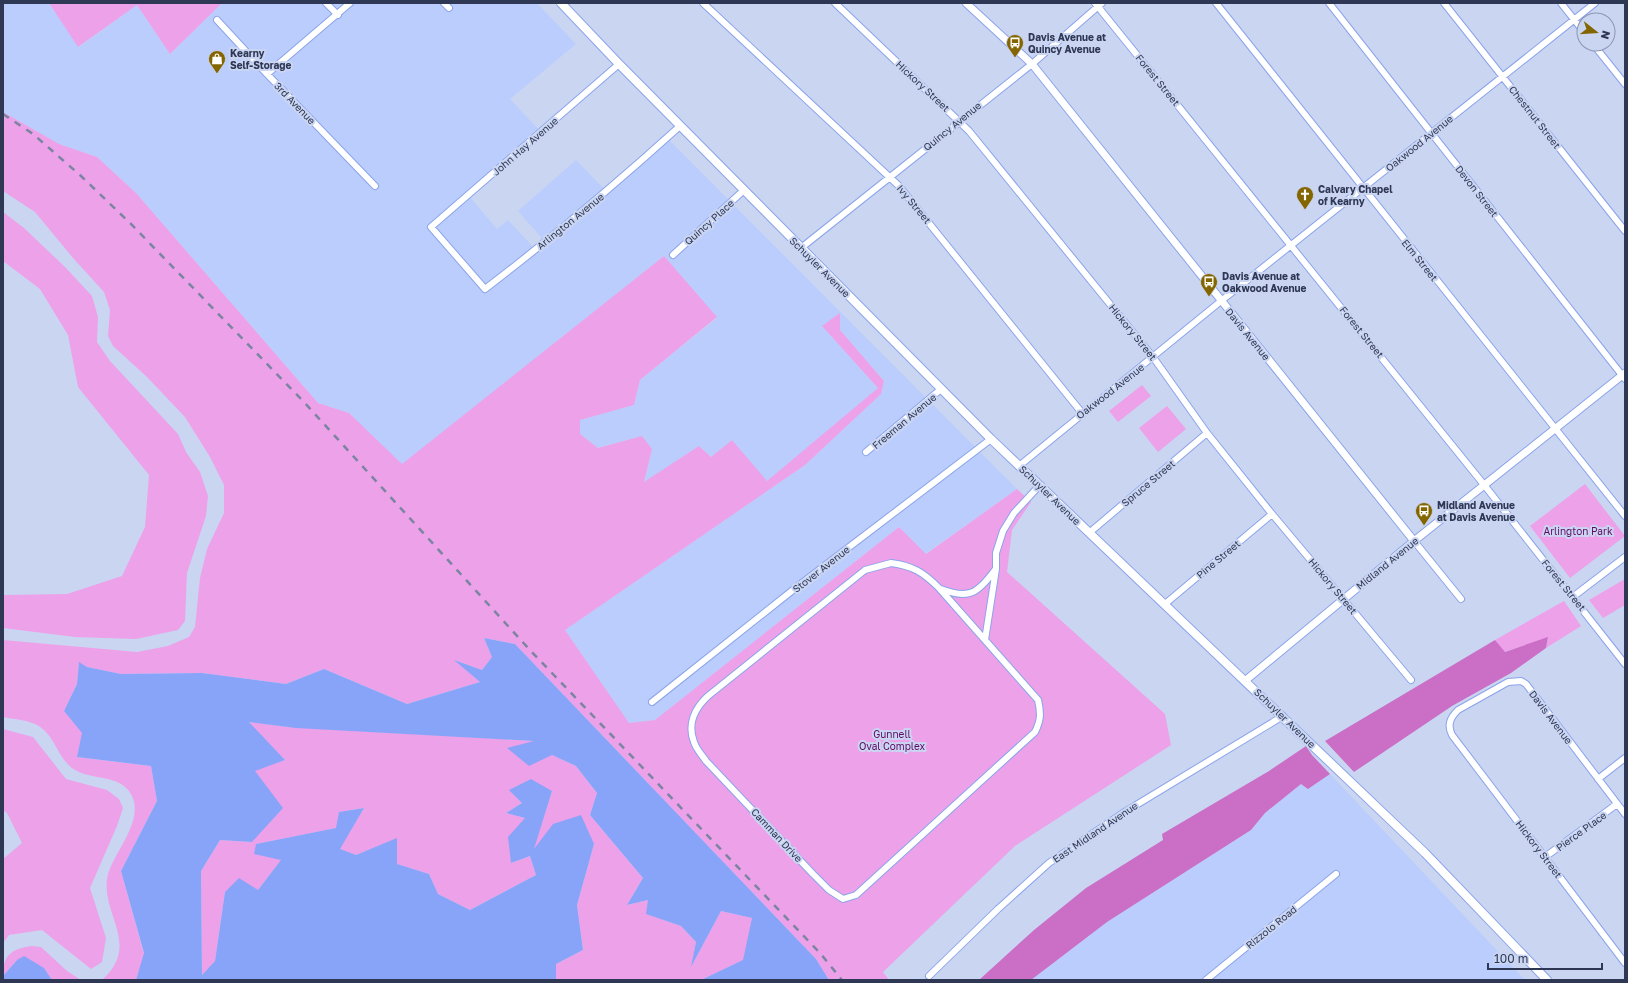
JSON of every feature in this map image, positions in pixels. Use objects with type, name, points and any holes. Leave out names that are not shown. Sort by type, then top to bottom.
[{"type":"main road","name":"Schuyler Avenue","points":[[566,5],[618,64],[991,439],[1246,680],[1425,853],[1547,980]]},
{"type":"street","points":[[326,3],[338,15]]},
{"type":"street","points":[[266,74],[338,15],[350,3]]},
{"type":"street","points":[[444,3],[449,8]]},
{"type":"street","name":"Ivy Street","points":[[703,3],[899,186],[1082,413]]},
{"type":"street","name":"Hickory Street","points":[[835,3],[969,130],[1153,357],[1207,433],[1272,514],[1344,598],[1411,680]]},
{"type":"street","name":"Davis Avenue","points":[[966,3],[1032,64],[1461,599]]},
{"type":"street","name":"Elm Street","points":[[1216,3],[1625,516]]},
{"type":"street","name":"Devon Street","points":[[1329,3],[1624,376]]},
{"type":"street","name":"Chestnut Street","points":[[1444,3],[1625,231]]},
{"type":"street","points":[[1561,3],[1576,22]]},
{"type":"street","name":"Oakwood Avenue","points":[[1019,466],[1082,413],[1431,132],[1595,3]]},
{"type":"street","name":"Quincy Avenue","points":[[801,248],[1032,64],[1098,4]]},
{"type":"street","name":"Forest Street","points":[[1098,4],[1485,486],[1545,563],[1574,596],[1625,664]]},
{"type":"street","name":"3rd Avenue","points":[[217,20],[266,74],[375,186]]},
{"type":"street","points":[[1599,52],[1625,84]]},
{"type":"street","name":"John Hay Avenue","points":[[461,260],[431,227],[618,64]]},
{"type":"street","name":"Arlington Avenue","points":[[461,260],[485,288],[529,255],[607,191],[680,126]]},
{"type":"street","name":"Quincy Place","points":[[673,255],[744,190]]},
{"type":"street","name":"Midland Avenue","points":[[1246,680],[1414,541],[1624,376]]},
{"type":"street","name":"Freeman Avenue","points":[[866,452],[941,389]]},
{"type":"street","name":"Spruce Street","points":[[1089,533],[1207,433]]},
{"type":"street","name":"Stover Avenue","points":[[652,702],[798,586],[991,439]]},
{"type":"street","points":[[985,640],[996,569],[996,553],[1003,531],[1014,513],[1039,486]]},
{"type":"street","name":"Pine Street","points":[[1165,604],[1272,514]]},
{"type":"street","points":[[1574,596],[1625,557]]},
{"type":"street","name":"Camman Drive","points":[[891,563],[908,565],[926,575],[939,588],[1038,700],[1041,713],[1040,722],[1035,732],[856,895],[843,898],[836,894],[813,874],[706,761],[694,742],[692,724],[698,706],[708,696],[865,570],[891,563]]},
{"type":"street","name":"Camman Drive","points":[[939,588],[955,594],[975,591],[984,584],[996,569]]},
{"type":"street","name":"Davis Avenue","points":[[1452,735],[1449,729],[1450,722],[1458,710],[1508,682],[1521,681],[1526,684],[1625,814]]},
{"type":"street","name":"East Midland Avenue","points":[[929,976],[998,909],[1049,863],[1123,813],[1283,716]]},
{"type":"street","name":"Hickory Street","points":[[1452,735],[1625,963]]},
{"type":"street","points":[[1598,779],[1625,758]]},
{"type":"street","name":"Pierce Place","points":[[1545,857],[1617,804]]},
{"type":"street","name":"Rizzolo Road","points":[[1206,980],[1336,874]]},
{"type":"shaded area","points":[[3,3],[49,3],[79,47],[137,5],[170,54],[222,3],[537,3],[576,44],[510,99],[542,133],[470,197],[497,229],[508,220],[535,249],[546,243],[518,211],[576,160],[606,191],[667,138],[1017,489],[925,554],[899,527],[655,720],[629,723],[565,630],[805,465],[881,394],[884,381],[840,330],[822,326],[878,388],[767,482],[732,440],[711,457],[699,446],[644,483],[652,449],[642,436],[598,448],[580,434],[579,420],[634,405],[640,380],[717,318],[664,256],[402,465],[349,413],[318,403],[136,193],[97,157],[59,144],[3,112]]},
{"type":"shaded area","points":[[1548,637],[1546,648],[1511,673],[1452,706],[1354,772],[1325,741],[1495,640],[1505,652]]},
{"type":"shaded area","points":[[1306,746],[1312,755],[1330,774],[1308,789],[1301,784],[1265,813],[1251,830],[1107,922],[1031,980],[979,980],[1034,930],[1086,888],[1163,840],[1162,834],[1269,771]]},
{"type":"shaded area","points":[[1330,774],[1525,980],[1031,980],[1107,922],[1251,830],[1265,813],[1301,784],[1308,789]]},
{"type":"green space","points":[[49,3],[222,3],[170,54],[137,5],[78,47]]},
{"type":"green space","name":"Gunnell Oval Complex","points":[[3,112],[59,144],[97,157],[136,193],[318,403],[349,413],[402,464],[664,256],[717,317],[640,380],[634,405],[580,420],[580,434],[598,448],[642,436],[652,449],[644,482],[699,446],[711,457],[732,440],[767,481],[878,388],[822,326],[840,313],[840,330],[884,381],[881,394],[805,465],[565,630],[629,723],[655,720],[899,527],[926,554],[1017,489],[1031,502],[1012,530],[1007,572],[1165,714],[1171,745],[1015,846],[883,972],[889,980],[829,980],[816,959],[515,644],[484,638],[492,657],[482,670],[456,661],[480,682],[407,704],[324,669],[286,684],[202,673],[121,674],[87,667],[79,663],[77,684],[64,711],[83,733],[77,757],[151,766],[157,801],[121,871],[144,954],[136,980],[102,980],[113,967],[119,955],[117,930],[107,893],[107,879],[115,858],[132,824],[135,813],[134,802],[129,791],[119,783],[106,778],[85,774],[72,768],[61,755],[48,734],[35,724],[3,717],[3,640],[137,652],[168,646],[189,637],[195,627],[200,578],[207,549],[224,513],[224,485],[210,457],[185,417],[147,377],[113,346],[108,336],[110,310],[104,292],[73,258],[35,212],[3,191]]},
{"type":"green space","points":[[3,212],[24,228],[65,267],[92,296],[98,317],[97,342],[110,361],[178,434],[186,452],[200,472],[208,496],[206,516],[187,573],[185,621],[178,630],[136,639],[75,637],[3,628],[3,595],[67,594],[122,576],[145,527],[149,475],[78,387],[68,335],[40,289],[3,261]]},
{"type":"green space","points":[[1142,385],[1151,396],[1118,422],[1109,411]]},
{"type":"green space","points":[[1167,406],[1186,429],[1158,452],[1139,428]]},
{"type":"green space","name":"Arlington Park","points":[[1585,484],[1625,536],[1570,578],[1530,526]]},
{"type":"green space","points":[[1625,579],[1625,605],[1603,618],[1589,600]]},
{"type":"green space","points":[[1564,601],[1581,626],[1546,648],[1548,638],[1504,652],[1495,640]]},
{"type":"green space","points":[[248,722],[290,727],[535,741],[552,755],[576,766],[597,793],[590,815],[643,878],[627,905],[648,900],[647,914],[681,926],[696,942],[692,965],[721,911],[752,918],[744,960],[701,980],[556,980],[556,964],[583,950],[577,905],[594,844],[533,850],[552,791],[510,790],[522,803],[506,813],[525,818],[511,863],[530,856],[536,875],[470,910],[438,894],[429,874],[396,864],[396,839],[356,855],[339,849],[364,808],[339,812],[337,828],[256,844],[282,859],[258,890],[225,892],[215,961],[202,975],[201,871],[220,840],[252,842],[255,770],[285,760]]},
{"type":"green space","points":[[3,729],[33,737],[66,779],[107,790],[119,799],[123,808],[117,826],[90,888],[106,938],[102,962],[91,969],[42,930],[9,935],[3,943],[3,859],[22,843],[7,813],[3,810]]},
{"type":"green space","points":[[32,946],[41,947],[67,971],[81,980],[52,980],[44,968],[17,960],[3,976],[3,969],[10,954],[19,949]]},
{"type":"water","points":[[484,638],[515,644],[816,959],[829,980],[701,980],[743,960],[752,918],[721,911],[691,967],[696,942],[681,926],[646,914],[648,900],[627,905],[643,878],[590,815],[597,793],[576,766],[552,755],[529,766],[507,748],[534,741],[296,728],[249,722],[285,760],[255,771],[283,808],[252,842],[220,840],[201,871],[202,975],[215,961],[225,892],[239,878],[258,890],[281,860],[254,854],[256,844],[336,828],[339,812],[364,808],[340,849],[356,855],[397,838],[397,864],[429,874],[438,894],[470,910],[536,875],[530,856],[511,863],[508,837],[525,818],[506,813],[522,803],[509,790],[531,779],[552,791],[534,849],[553,824],[581,815],[594,844],[577,905],[583,950],[556,964],[556,980],[136,980],[144,953],[121,871],[157,801],[151,766],[77,757],[82,733],[64,711],[77,684],[79,662],[87,667],[121,674],[202,673],[286,684],[324,669],[407,704],[480,682],[454,660],[482,670],[492,657]]},
{"type":"water","points":[[24,956],[44,968],[52,980],[3,980],[3,976],[17,960]]},
{"type":"railway","points":[[3,114],[33,134],[81,176],[130,223],[303,401],[529,649],[820,953],[842,980]]},
{"type":"place","name":"Davis Avenue at Quincy Avenue","points":[[1015,58]]},
{"type":"place","name":"Kearny Self-Storage","points":[[217,74]]},
{"type":"place","name":"Calvary Chapel of Kearny","points":[[1305,210]]},
{"type":"place","name":"Davis Avenue at Oakwood Avenue","points":[[1209,297]]},
{"type":"place","name":"Midland Avenue at Davis Avenue","points":[[1424,526]]}]
